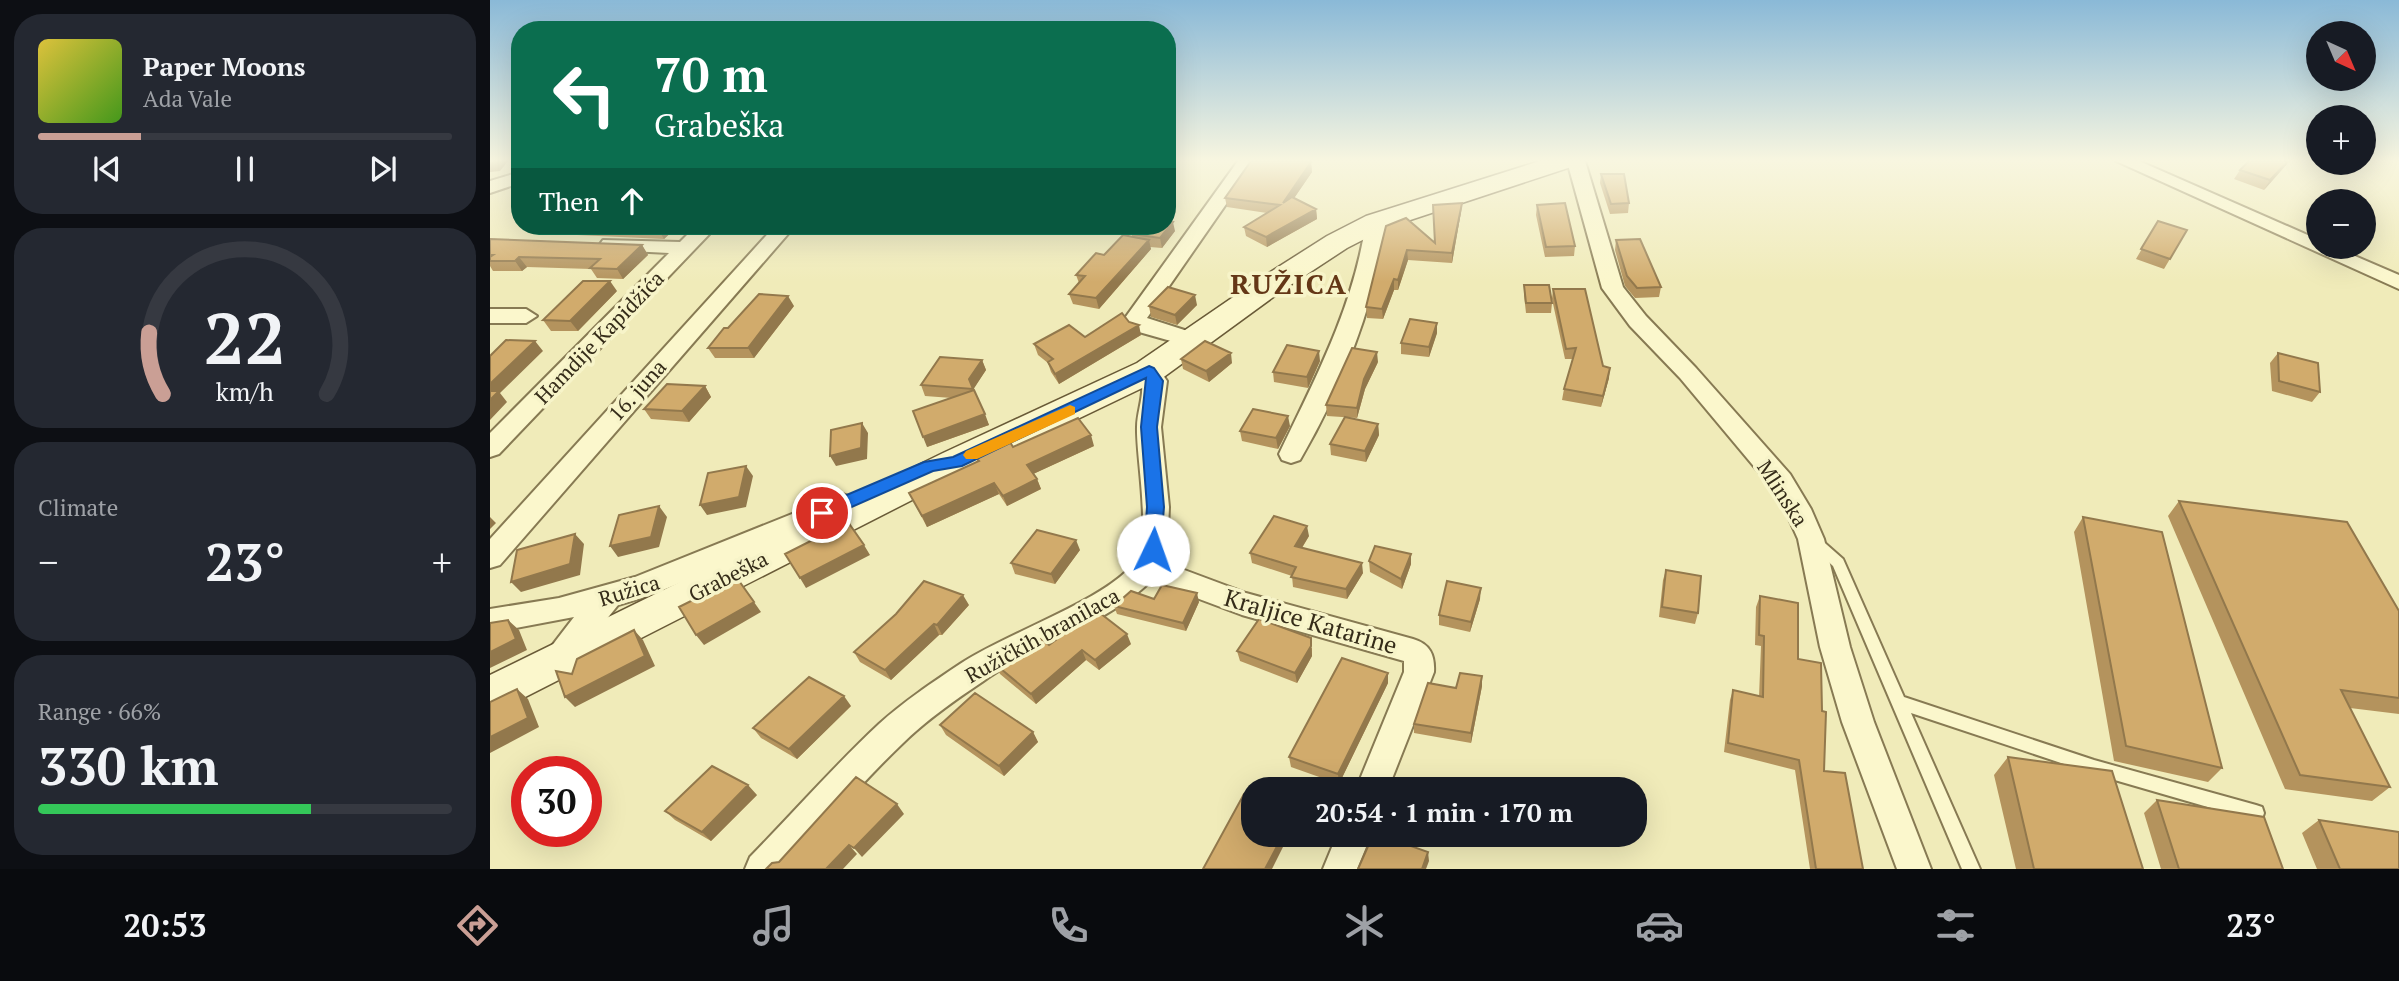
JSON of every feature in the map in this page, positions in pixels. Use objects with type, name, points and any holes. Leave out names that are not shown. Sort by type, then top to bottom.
[{"type":"street","points":[[1192,340],[1140,325],[1136,318],[1218,202]]},
{"type":"street","name":"Grabeška","points":[[490,696],[956,462],[1149,371],[1337,242],[1376,222],[1439,202]]},
{"type":"street","name":"Mlinska","points":[[1588,202],[1613,288],[1631,314],[1688,373],[1781,481],[1811,539],[1835,647],[1858,722],[1914,869]]},
{"type":"street","points":[[2216,202],[2399,283]]},
{"type":"street","points":[[1291,454],[1357,308],[1373,255],[1376,222]]},
{"type":"street","name":"Hamdije Kapidžića","points":[[490,448],[699,235]]},
{"type":"street","name":"16. juna","points":[[490,556],[777,235]]},
{"type":"street","points":[[596,243],[687,248]]},
{"type":"street","points":[[490,316],[526,316]]},
{"type":"street","points":[[1147,568],[1153,550],[1156,507],[1149,427],[1155,381],[1149,371]]},
{"type":"street","name":"Ružica","points":[[490,621],[559,610],[688,570],[930,466],[956,462]]},
{"type":"street","name":"Kraljice Katarine","points":[[1147,568],[1242,603],[1361,639],[1413,651],[1420,659],[1419,672],[1377,777]]},
{"type":"street","name":"Ružičkih branilaca","points":[[762,869],[892,732],[972,672],[1020,643],[1128,587],[1147,568]]},
{"type":"street","points":[[552,664],[608,597]]},
{"type":"street","points":[[1340,869],[1349,847]]},
{"type":"lane","points":[[1811,539],[1838,563],[1971,869]]},
{"type":"lane","points":[[1898,702],[2094,767],[2256,813]]},
{"type":"building","points":[[1253,202],[1301,202],[1316,209],[1266,237],[1244,227],[1280,205]]},
{"type":"building","points":[[1610,202],[1629,203],[1611,204]]},
{"type":"building","points":[[1462,203],[1452,253],[1407,250],[1398,280],[1394,279],[1382,309],[1366,307],[1386,226],[1406,218],[1435,243],[1433,205]]},
{"type":"building","points":[[1565,203],[1575,246],[1546,247],[1537,205]]},
{"type":"building","points":[[2158,221],[2187,230],[2170,259],[2141,249]]},
{"type":"building","points":[[1123,235],[1149,240],[1096,298],[1069,294],[1085,276],[1076,275],[1096,253],[1104,255]]},
{"type":"building","points":[[1139,235],[1162,235],[1160,238]]},
{"type":"building","points":[[490,239],[642,245],[617,269],[590,268],[600,259],[519,257],[515,261],[490,261],[493,255],[490,255]]},
{"type":"building","points":[[1640,239],[1661,287],[1637,288],[1627,276],[1616,240]]},
{"type":"building","points":[[583,281],[610,281],[570,321],[543,320]]},
{"type":"building","points":[[1524,285],[1549,285],[1552,303],[1526,303]]},
{"type":"building","points":[[1168,287],[1195,295],[1175,315],[1149,306]]},
{"type":"building","points":[[1553,289],[1585,289],[1603,366],[1610,368],[1603,396],[1564,389],[1576,348],[1566,349]]},
{"type":"building","points":[[759,294],[788,296],[748,348],[708,348],[724,328],[728,328]]},
{"type":"building","points":[[1122,313],[1129,322],[1139,325],[1055,374],[1048,362],[1053,359],[1034,344],[1069,325],[1085,337]]},
{"type":"building","points":[[1410,319],[1437,323],[1429,347],[1401,343]]},
{"type":"building","points":[[506,340],[535,341],[490,384],[490,356]]},
{"type":"building","points":[[1205,341],[1231,353],[1206,371],[1181,359]]},
{"type":"building","points":[[1287,345],[1319,351],[1307,377],[1273,372]]},
{"type":"building","points":[[1352,348],[1377,352],[1364,379],[1357,408],[1326,405]]},
{"type":"building","points":[[2278,353],[2318,363],[2320,392],[2279,381]]},
{"type":"building","points":[[940,357],[982,360],[969,379],[973,389],[921,385]]},
{"type":"building","points":[[667,384],[705,386],[682,411],[644,409]]},
{"type":"building","points":[[974,390],[985,414],[923,437],[913,411]]},
{"type":"building","points":[[490,391],[499,391],[490,400]]},
{"type":"building","points":[[1253,409],[1288,416],[1276,438],[1240,431]]},
{"type":"building","points":[[1345,417],[1378,424],[1365,451],[1330,444]]},
{"type":"building","points":[[1078,418],[1091,435],[1027,465],[1037,479],[1003,496],[994,483],[922,516],[909,493],[979,461],[976,458],[1010,442],[1013,447]]},
{"type":"building","points":[[862,423],[861,448],[830,456],[831,430]]},
{"type":"building","points":[[746,466],[739,497],[700,505],[708,473]]},
{"type":"building","points":[[2179,501],[2347,522],[2399,611],[2399,698],[2341,690],[2390,787],[2300,775]]},
{"type":"building","points":[[659,506],[651,537],[610,546],[619,515]]},
{"type":"building","points":[[1274,516],[1307,526],[1295,546],[1362,563],[1346,589],[1291,577],[1296,567],[1250,553]]},
{"type":"building","points":[[2083,517],[2162,532],[2222,768],[2126,746]]},
{"type":"building","points":[[848,522],[864,545],[800,578],[785,554]]},
{"type":"building","points":[[1037,530],[1076,540],[1051,574],[1011,563]]},
{"type":"building","points":[[575,534],[570,564],[511,582],[517,550]]},
{"type":"building","points":[[1375,546],[1411,554],[1401,579],[1369,561]]},
{"type":"building","points":[[1666,570],[1701,576],[1698,613],[1662,607]]},
{"type":"building","points":[[737,578],[754,602],[696,635],[679,607]]},
{"type":"building","points":[[924,581],[963,595],[937,625],[934,624],[885,670],[854,652],[896,614]]},
{"type":"building","points":[[1447,581],[1481,588],[1471,622],[1439,615]]},
{"type":"building","points":[[1162,585],[1197,593],[1183,623],[1114,606],[1131,591],[1154,599]]},
{"type":"building","points":[[1760,596],[1798,603],[1798,659],[1821,663],[1822,711],[1826,712],[1824,771],[1845,773],[1863,869],[1816,869],[1799,760],[1728,743],[1733,690],[1763,697],[1764,636],[1759,635]]},
{"type":"building","points":[[1096,610],[1127,634],[1095,660],[1082,650],[1031,694],[995,664],[1040,639],[1049,645]]},
{"type":"building","points":[[1259,619],[1311,638],[1311,646],[1295,673],[1237,651]]},
{"type":"building","points":[[508,620],[516,639],[490,652],[490,623]]},
{"type":"building","points":[[634,630],[645,656],[565,697],[556,671],[572,674],[577,659]]},
{"type":"building","points":[[1342,658],[1388,673],[1338,774],[1289,757]]},
{"type":"building","points":[[1460,673],[1482,676],[1471,733],[1414,724],[1428,683],[1456,688]]},
{"type":"building","points":[[809,677],[844,696],[789,749],[753,728]]},
{"type":"building","points":[[517,689],[528,718],[490,737],[490,702]]},
{"type":"building","points":[[975,693],[1033,732],[999,766],[940,725]]},
{"type":"building","points":[[2008,757],[2112,771],[2143,869],[2034,869]]},
{"type":"building","points":[[712,766],[748,785],[702,832],[665,811]]},
{"type":"building","points":[[856,777],[897,804],[854,848],[849,845],[826,869],[766,869],[772,863],[779,862]]},
{"type":"building","points":[[1241,799],[1241,847],[1277,847],[1265,869],[1203,869]]},
{"type":"building","points":[[2157,800],[2264,817],[2283,869],[2179,869]]},
{"type":"building","points":[[2319,820],[2399,832],[2399,869],[2340,869]]},
{"type":"building","points":[[1368,847],[1414,847],[1428,852],[1422,869],[1358,869]]},
{"type":"slow traffic","points":[[971,455],[1070,411]]},
{"type":"district","name":"RUŽICA","points":[[1289,283]]},
{"type":"route","points":[[822,513],[930,466],[946,461],[956,462],[1027,431],[1149,371],[1155,381],[1149,427],[1156,507],[1153,550]]}]
